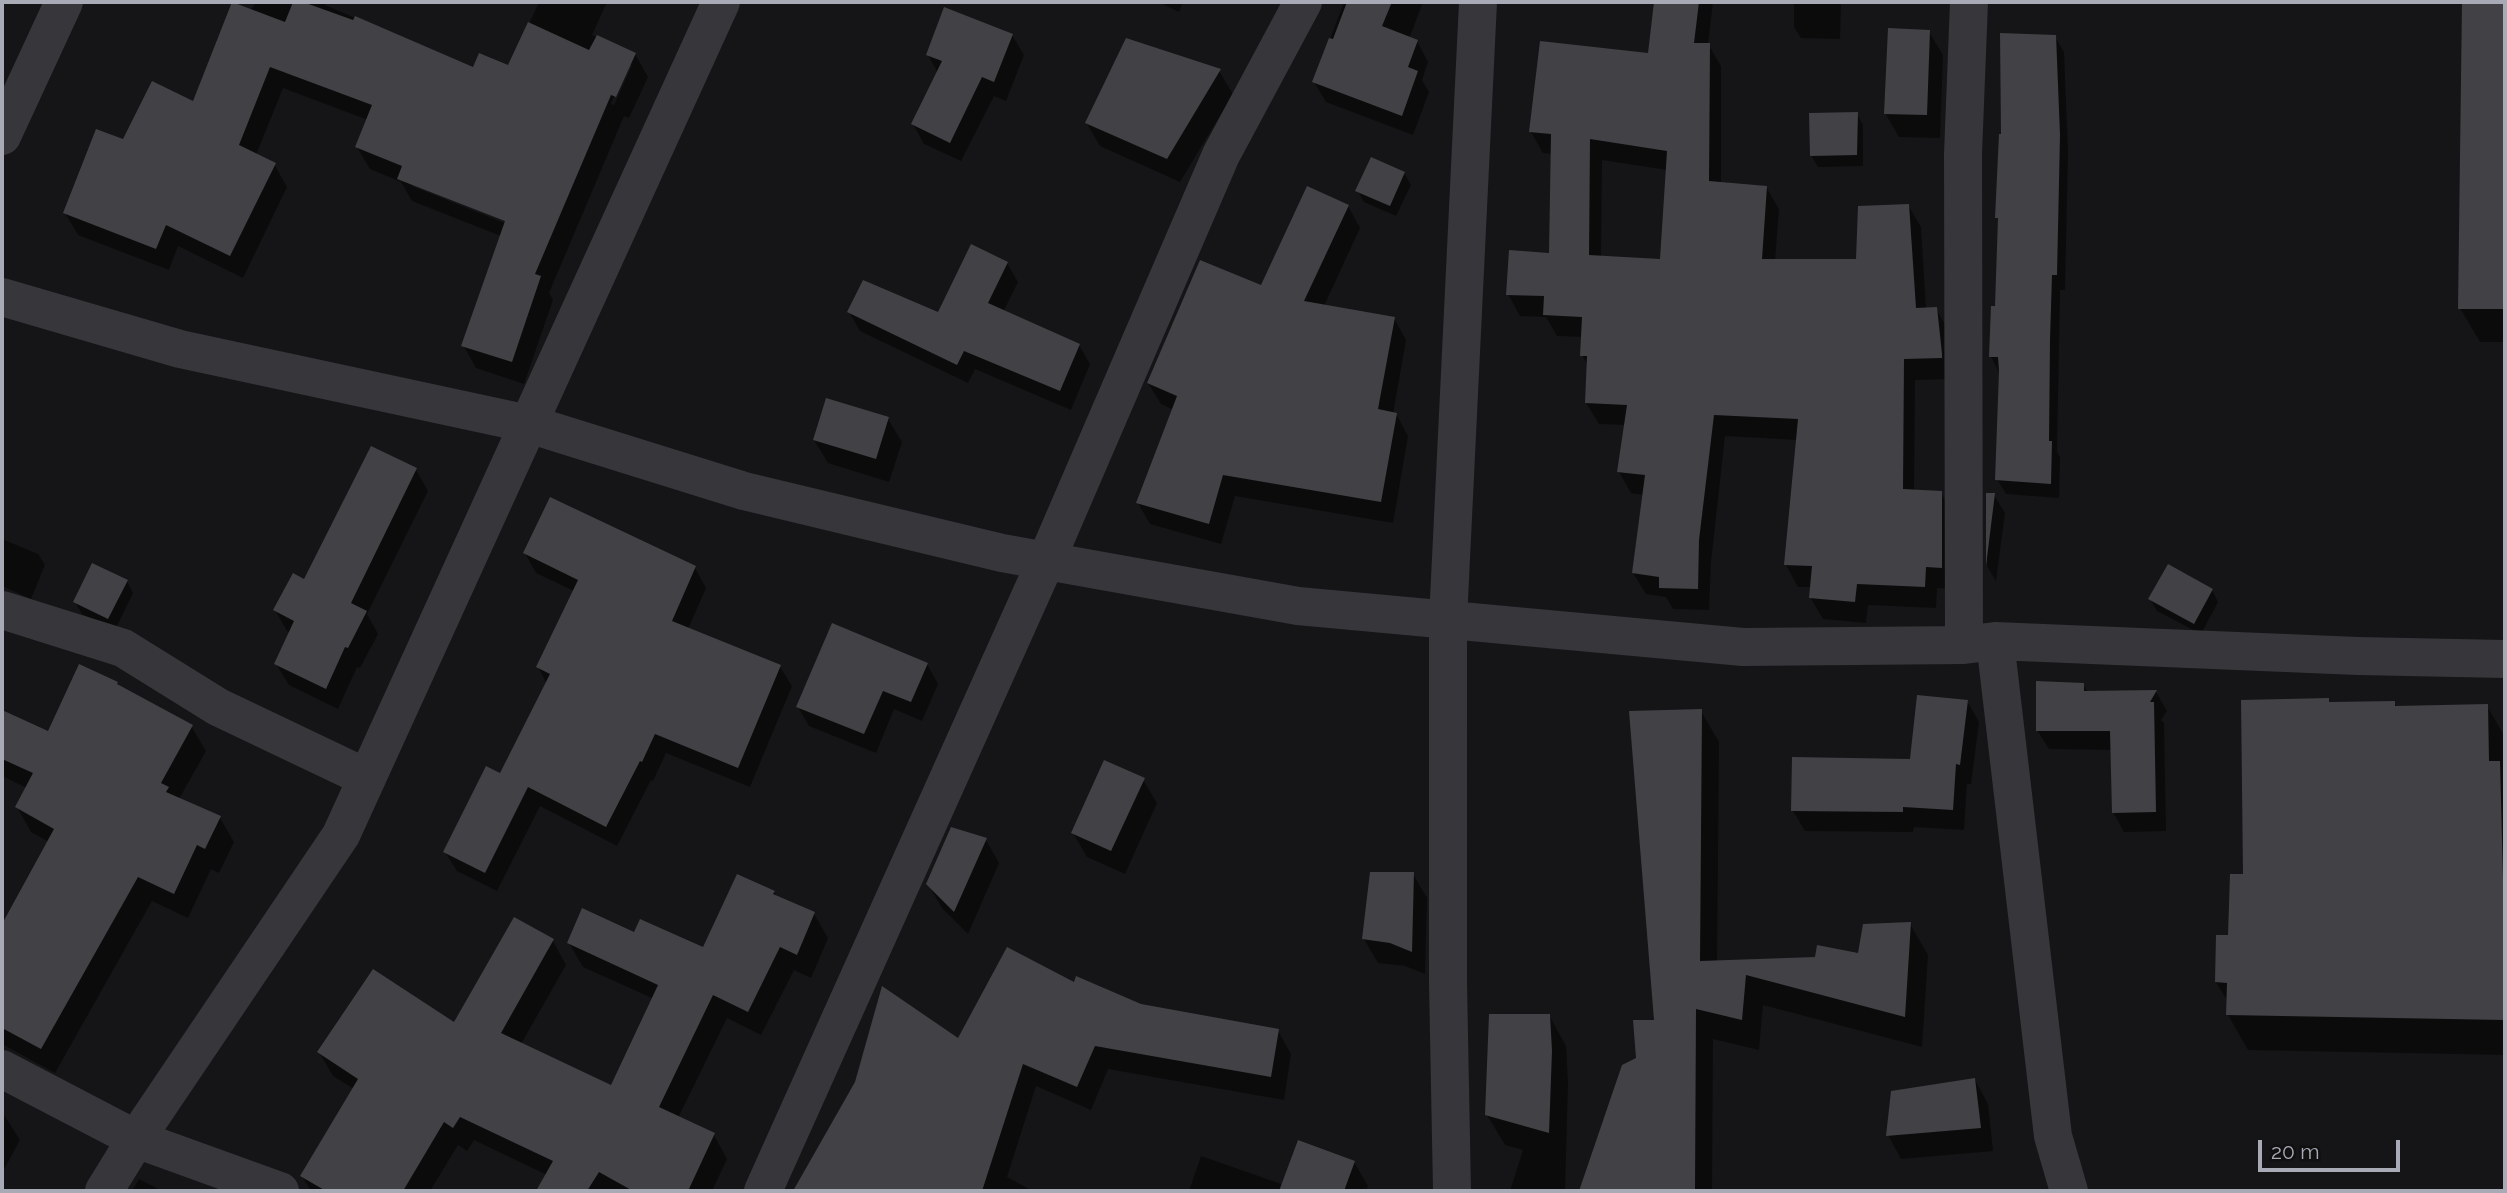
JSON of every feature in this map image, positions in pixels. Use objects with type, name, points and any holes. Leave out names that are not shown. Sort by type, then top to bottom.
[{"type":"street","points":[[2,136],[64,2]]},
{"type":"street","points":[[104,1191],[136,1139],[341,835],[720,2]]},
{"type":"street","points":[[763,1191],[1046,561],[1221,155],[1303,2]]},
{"type":"street","points":[[1452,1191],[1448,983],[1448,620],[1478,2]]},
{"type":"street","points":[[1969,2],[1963,154],[1979,643],[2053,1136],[2069,1191]]},
{"type":"street","points":[[2,297],[180,349],[529,424],[744,491],[1002,553],[1298,606],[1743,647],[1979,643],[2505,659]]},
{"type":"street","points":[[2,610],[122,648],[218,706],[368,778]]},
{"type":"street","points":[[2,1069],[136,1139],[280,1191]]},
{"type":"building","points":[[232,2],[285,22],[293,2],[303,2],[353,20],[355,16],[473,67],[479,53],[508,65],[528,22],[589,50],[597,35],[636,53],[616,97],[611,95],[535,274],[541,276],[512,362],[461,346],[505,221],[397,179],[402,166],[355,147],[372,105],[270,67],[239,145],[276,163],[230,256],[166,225],[156,249],[63,213],[96,129],[123,139],[152,81],[193,101]]},
{"type":"building","points":[[1347,2],[1392,2],[1382,26],[1418,40],[1408,67],[1418,71],[1402,116],[1312,82]]},
{"type":"building","points":[[1654,2],[1699,2],[1694,43],[1710,43],[1709,181],[1767,186],[1762,259],[1856,259],[1858,206],[1909,204],[1916,308],[1937,307],[1942,354],[1942,358],[1904,359],[1903,489],[1942,491],[1942,568],[1926,567],[1925,587],[1857,584],[1855,602],[1809,598],[1812,566],[1784,565],[1798,419],[1714,415],[1699,540],[1698,589],[1659,588],[1659,577],[1632,573],[1645,475],[1617,472],[1627,405],[1585,403],[1587,356],[1580,356],[1582,317],[1543,315],[1544,296],[1506,295],[1509,250],[1549,253],[1551,134],[1529,132],[1540,41],[1648,53]],"holes":[[[1590,139],[1667,151],[1660,259],[1589,255]]]},
{"type":"building","points":[[2462,2],[2505,2],[2505,309],[2458,309]]},
{"type":"building","points":[[944,7],[1013,34],[994,82],[982,77],[950,143],[911,124],[942,61],[926,55]]},
{"type":"building","points":[[1888,28],[1930,30],[1927,115],[1884,114]]},
{"type":"building","points":[[2000,33],[2056,35],[2060,135],[2057,275],[2052,275],[2050,339],[2051,484],[1995,480],[1999,371],[1998,357],[1989,357],[1991,306],[1995,306],[1998,218],[1995,218],[2001,134]]},
{"type":"building","points":[[1126,38],[1221,69],[1167,159],[1085,123]]},
{"type":"building","points":[[1858,112],[1857,155],[1810,156],[1809,113]]},
{"type":"building","points":[[1371,157],[1405,172],[1390,206],[1355,191]]},
{"type":"building","points":[[1307,186],[1349,205],[1304,301],[1395,317],[1378,409],[1397,413],[1381,502],[1223,475],[1209,524],[1136,503],[1177,396],[1147,383],[1200,260],[1261,285]]},
{"type":"building","points":[[971,244],[1008,262],[988,303],[1080,344],[1060,391],[964,351],[957,365],[847,312],[863,280],[938,312]]},
{"type":"building","points":[[826,398],[889,417],[876,459],[813,440]]},
{"type":"building","points":[[371,446],[417,468],[351,603],[367,611],[348,648],[345,647],[326,689],[274,664],[294,621],[273,610],[293,573],[304,579]]},
{"type":"building","points":[[1986,493],[1995,493],[1986,566]]},
{"type":"building","points":[[550,497],[696,566],[672,621],[781,665],[738,768],[655,734],[606,827],[528,787],[485,873],[443,852],[486,766],[500,773],[550,674],[536,667],[578,580],[523,553]]},
{"type":"building","points":[[92,563],[128,580],[108,619],[73,602]]},
{"type":"building","points":[[2168,564],[2213,589],[2194,624],[2148,599]]},
{"type":"building","points":[[832,623],[928,663],[911,702],[883,691],[864,734],[796,707]]},
{"type":"building","points":[[79,664],[118,682],[117,684],[193,725],[161,783],[169,787],[166,792],[221,816],[205,849],[197,845],[174,894],[138,877],[41,1049],[2,1028],[2,924],[54,829],[15,807],[33,773],[2,759],[2,710],[48,731]]},
{"type":"building","points":[[2036,681],[2084,683],[2084,691],[2157,690],[2150,702],[2154,702],[2156,812],[2112,813],[2110,731],[2036,731]]},
{"type":"building","points":[[1917,695],[1968,700],[1960,765],[1956,764],[1953,810],[1903,807],[1903,812],[1791,811],[1792,757],[1910,759]]},
{"type":"building","points":[[2329,698],[2329,702],[2395,701],[2395,706],[2488,704],[2489,761],[2500,761],[2505,879],[2505,1020],[2226,1015],[2227,983],[2215,982],[2216,935],[2228,935],[2230,874],[2243,874],[2241,700]]},
{"type":"building","points":[[1702,709],[1700,961],[1815,957],[1817,945],[1858,953],[1863,924],[1911,922],[1905,1017],[1746,975],[1742,1020],[1696,1009],[1695,1191],[1579,1191],[1622,1065],[1636,1058],[1633,1020],[1654,1020],[1629,711]]},
{"type":"building","points":[[1104,760],[1145,778],[1111,851],[1071,833]]},
{"type":"building","points":[[951,827],[987,838],[954,912],[926,884]]},
{"type":"building","points":[[1370,872],[1414,872],[1412,952],[1390,943],[1362,939]]},
{"type":"building","points":[[737,874],[775,891],[773,894],[815,912],[797,955],[780,947],[748,1012],[713,995],[659,1107],[715,1133],[688,1191],[633,1191],[599,1172],[587,1191],[536,1191],[553,1161],[460,1117],[453,1128],[444,1122],[403,1191],[326,1191],[300,1176],[358,1079],[317,1052],[373,969],[454,1022],[514,917],[554,939],[501,1033],[611,1085],[658,985],[567,943],[582,908],[634,932],[640,919],[703,947]]},
{"type":"building","points":[[1007,947],[1074,982],[1076,976],[1141,1004],[1279,1029],[1271,1077],[1095,1046],[1077,1087],[1023,1064],[982,1191],[793,1191],[855,1082],[882,986],[958,1038]]},
{"type":"building","points":[[1489,1014],[1550,1014],[1552,1051],[1549,1133],[1485,1115]]},
{"type":"building","points":[[1975,1078],[1981,1128],[1886,1136],[1891,1091]]},
{"type":"building","points":[[1298,1140],[1355,1161],[1344,1191],[1279,1191]]}]
